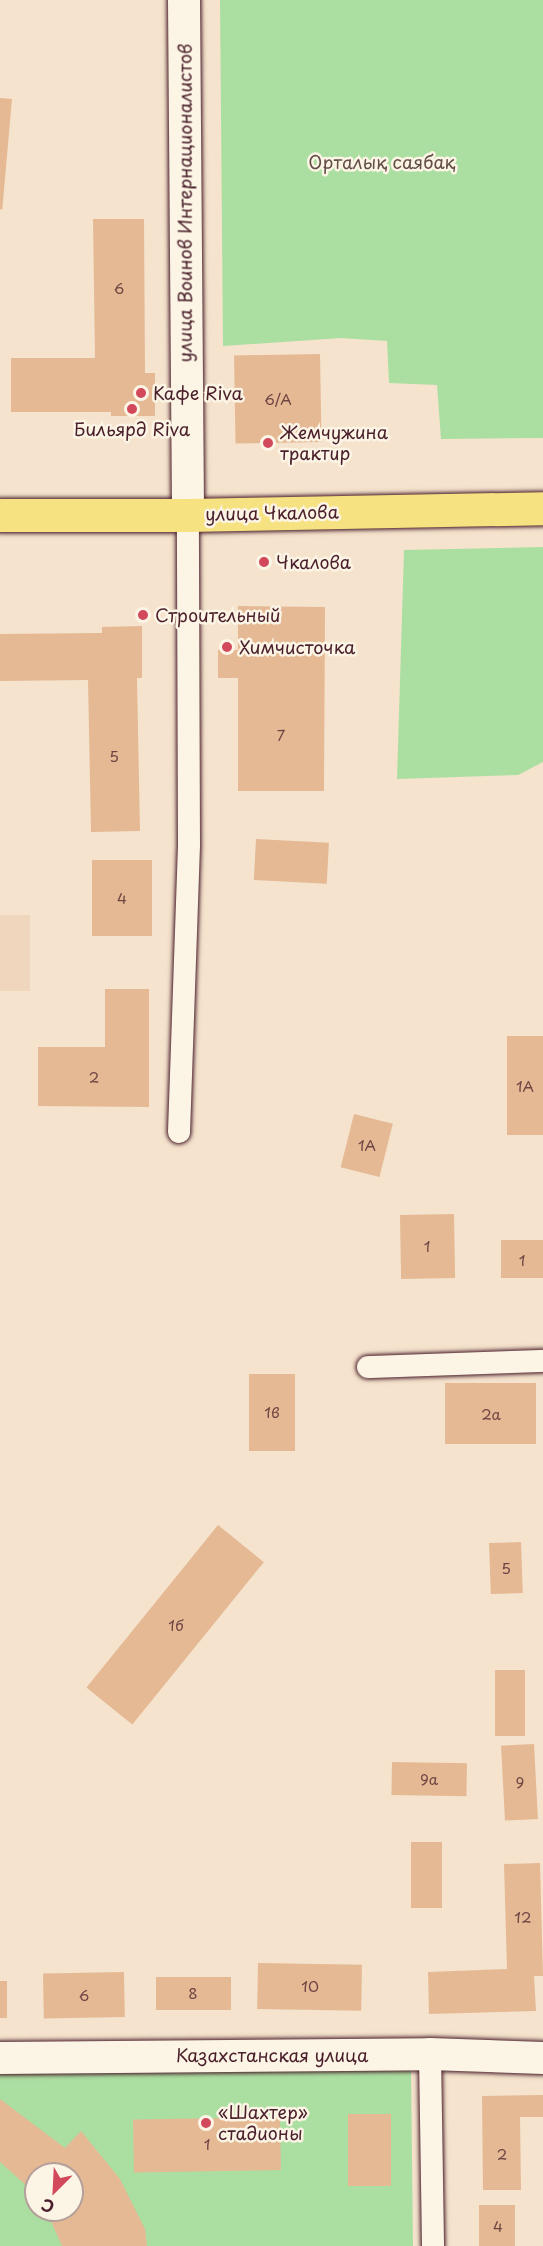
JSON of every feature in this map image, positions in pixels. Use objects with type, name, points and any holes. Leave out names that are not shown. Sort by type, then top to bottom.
[{"type":"main road","name":"улица Воинов Интернационалистов","points":[[184,0],[188,515]]},
{"type":"main road","name":"улица Чкалова","points":[[0,515],[188,515],[543,508]]},
{"type":"main road","name":"Казахстанская улица","points":[[0,2058],[430,2054],[543,2058]]},
{"type":"street","points":[[179,1132],[189,844],[188,515]]},
{"type":"street","points":[[368,1367],[543,1361]]},
{"type":"street","points":[[430,2054],[433,2246]]},
{"type":"shaded area","points":[[0,915],[30,915],[30,991],[0,991]]},
{"type":"green space","name":"Орталық саябақ","points":[[220,0],[543,0],[543,438],[441,439],[437,385],[389,383],[387,341],[341,338],[223,346]]},
{"type":"green space","points":[[543,547],[543,762],[518,775],[397,779],[404,550]]},
{"type":"green space","name":"«Шахтер» стадионы","points":[[411,2068],[413,2246],[0,2246],[0,2071]]},
{"type":"building","points":[[0,98],[12,99],[2,210],[0,209]]},
{"type":"building","points":[[93,219],[144,219],[145,373],[155,373],[155,416],[111,416],[111,412],[11,412],[11,358],[95,358]]},
{"type":"building","points":[[320,354],[322,442],[236,443],[234,356]]},
{"type":"building","points":[[238,606],[325,607],[324,791],[238,791],[238,678],[218,678],[218,650],[238,650]]},
{"type":"building","points":[[142,626],[142,678],[137,678],[140,831],[91,832],[88,680],[0,681],[0,634],[102,633],[102,627]]},
{"type":"building","points":[[256,839],[329,843],[327,884],[254,880]]},
{"type":"building","points":[[92,860],[152,860],[152,936],[92,936]]},
{"type":"building","points":[[105,989],[149,989],[149,1107],[38,1106],[38,1047],[105,1047]]},
{"type":"building","points":[[507,1036],[543,1036],[543,1135],[507,1135]]},
{"type":"building","points":[[354,1114],[393,1124],[380,1177],[341,1167]]},
{"type":"building","points":[[454,1214],[455,1278],[401,1279],[400,1215]]},
{"type":"building","points":[[501,1240],[543,1240],[543,1278],[501,1278]]},
{"type":"building","points":[[249,1374],[295,1374],[295,1451],[249,1451]]},
{"type":"building","points":[[445,1383],[536,1383],[536,1444],[445,1444]]},
{"type":"building","points":[[218,1525],[264,1562],[132,1725],[86,1687]]},
{"type":"building","points":[[521,1542],[523,1593],[491,1594],[489,1543]]},
{"type":"building","points":[[495,1670],[525,1670],[525,1736],[495,1736]]},
{"type":"building","points":[[534,1744],[538,1819],[505,1821],[501,1746]]},
{"type":"building","points":[[392,1762],[467,1763],[466,1796],[391,1795]]},
{"type":"building","points":[[411,1842],[442,1842],[442,1908],[411,1908]]},
{"type":"building","points":[[540,1863],[543,1976],[534,1976],[536,2011],[429,2014],[428,1972],[507,1969],[504,1864]]},
{"type":"building","points":[[258,1963],[362,1965],[361,2011],[257,2009]]},
{"type":"building","points":[[124,1972],[125,2017],[44,2018],[43,1973]]},
{"type":"building","points":[[156,1977],[231,1977],[231,2010],[156,2010]]},
{"type":"building","points":[[0,1981],[7,1981],[7,2018],[0,2018]]},
{"type":"building","points":[[543,2095],[543,2117],[520,2117],[521,2190],[483,2190],[482,2096]]},
{"type":"building","points":[[0,2099],[65,2148],[81,2131],[120,2179],[145,2229],[147,2246],[62,2246],[51,2222],[84,2222],[84,2162],[24,2162],[24,2183],[0,2162]]},
{"type":"building","points":[[348,2114],[391,2114],[391,2186],[348,2186]]},
{"type":"building","points":[[280,2117],[281,2170],[134,2173],[133,2120]]},
{"type":"building","points":[[479,2205],[515,2205],[515,2246],[479,2246]]},
{"type":"place","name":"Кафе Riva","points":[[141,393]]},
{"type":"place","name":"Бильярд Riva","points":[[132,409]]},
{"type":"place","name":"Жемчужина трактир","points":[[268,443]]},
{"type":"place","name":"Чкалова","points":[[264,562]]},
{"type":"place","name":"Строительный","points":[[143,615]]},
{"type":"place","name":"Химчисточка","points":[[227,647]]},
{"type":"place","name":"«Шахтер» стадионы","points":[[206,2123]]}]
